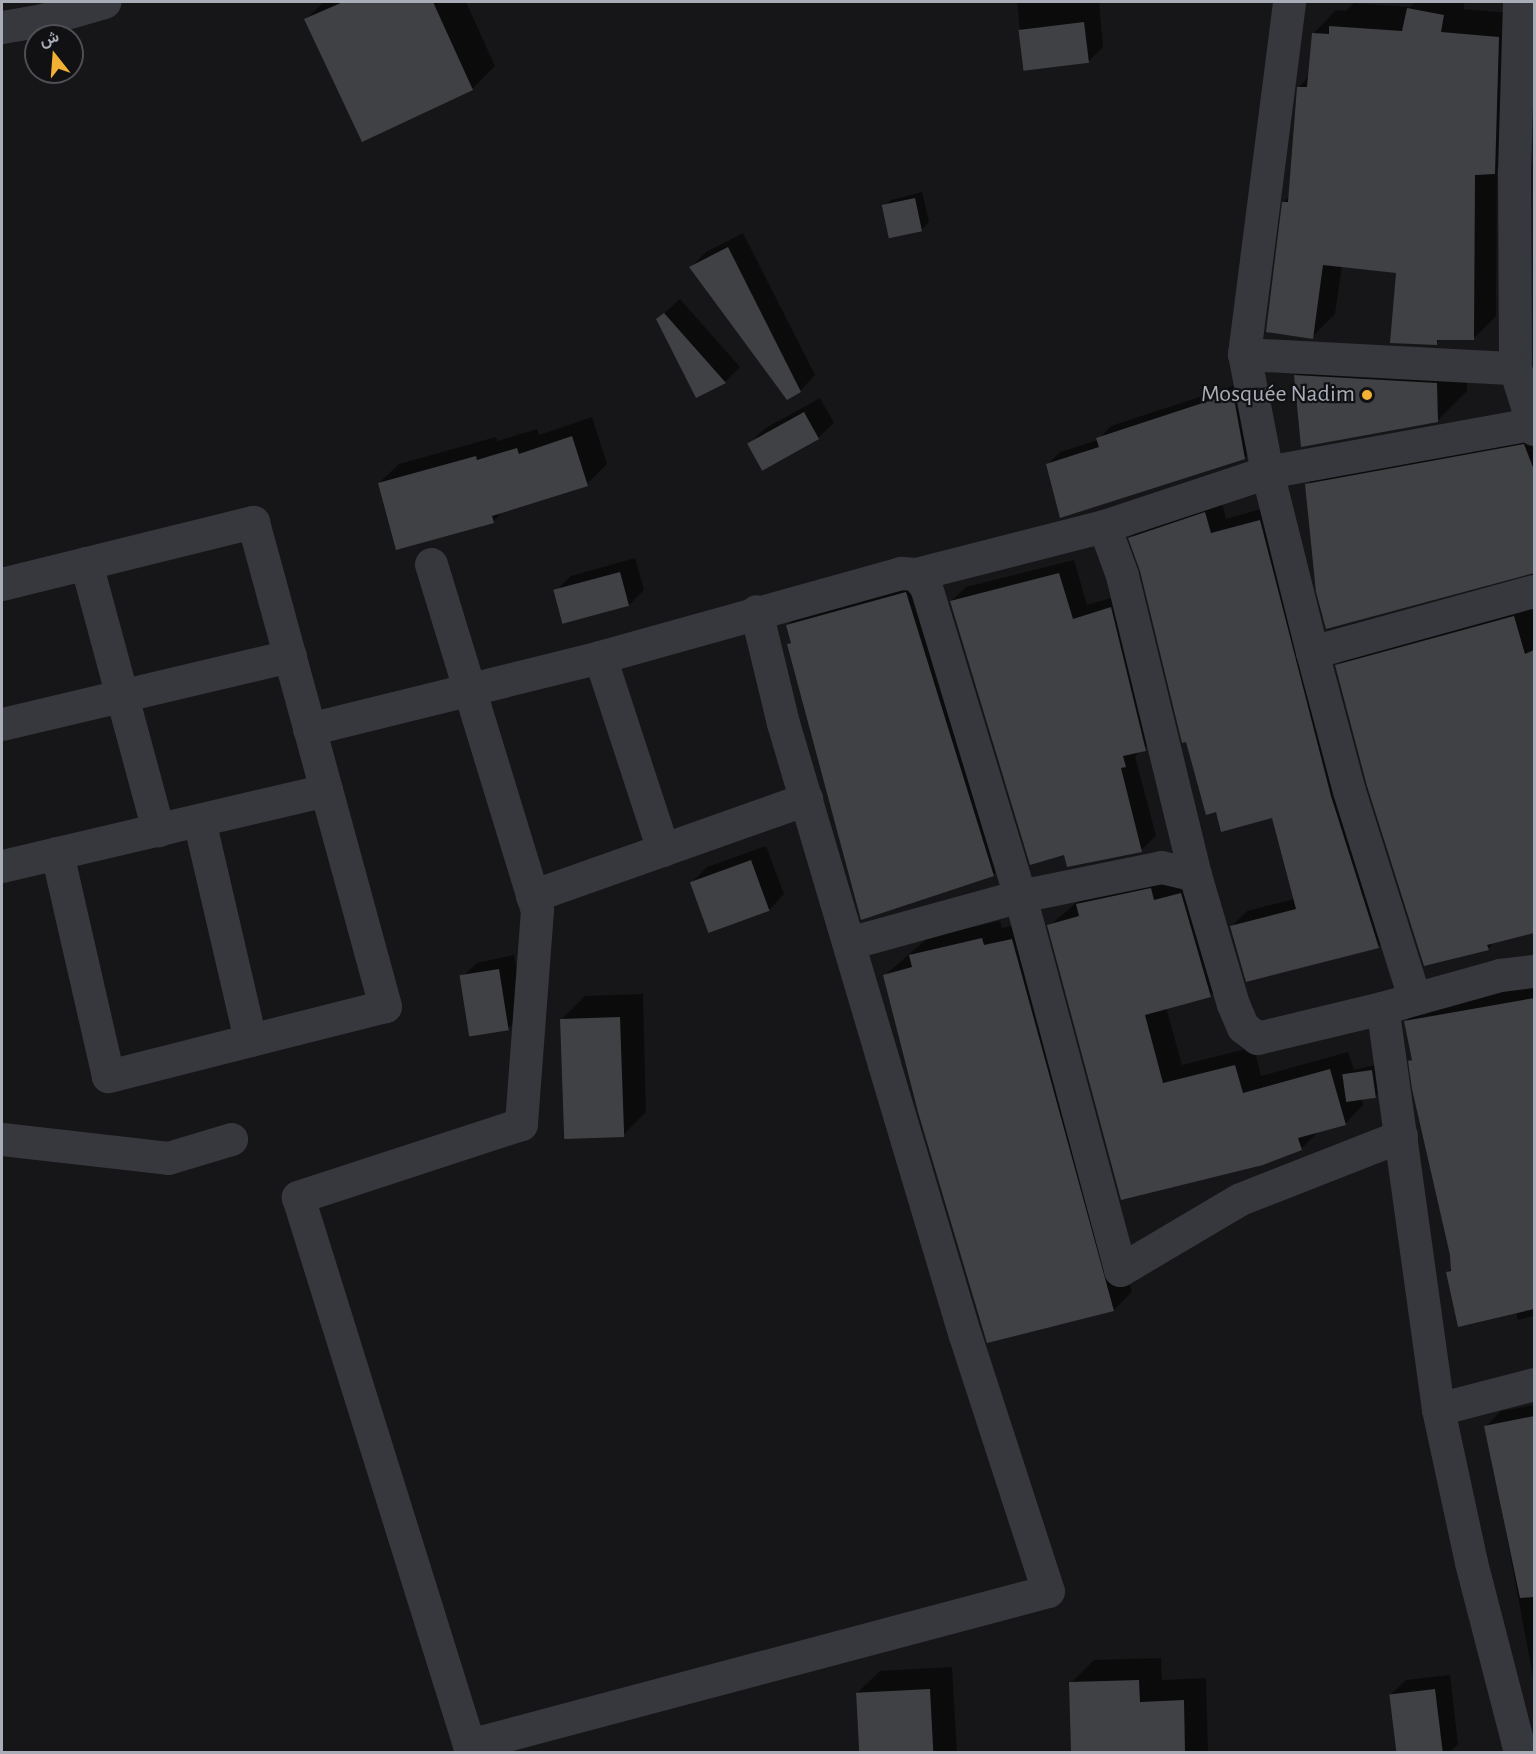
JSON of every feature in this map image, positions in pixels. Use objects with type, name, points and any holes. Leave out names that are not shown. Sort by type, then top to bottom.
[{"type":"street","points":[[2,27],[104,2]]},
{"type":"street","points":[[1288,2],[1245,354],[1267,472],[1312,652],[1349,791],[1414,997]]},
{"type":"street","points":[[309,729],[600,657],[756,611],[901,573],[916,574],[1104,526],[1267,472],[1533,427],[1515,368],[1514,171],[1519,2]]},
{"type":"street","points":[[1245,354],[1515,368]]},
{"type":"street","points":[[2,584],[254,522],[385,1006],[108,1077],[57,853]]},
{"type":"street","points":[[1104,526],[1122,575],[1194,874],[1233,1004],[1243,1027],[1257,1038],[1382,1008],[1414,997],[1534,970]]},
{"type":"street","points":[[86,563],[158,830]]},
{"type":"street","points":[[431,564],[537,910],[521,1124],[298,1197],[469,1745],[1048,1591],[965,1336],[806,799],[756,611]]},
{"type":"street","points":[[916,574],[926,587],[1020,896],[1120,1270],[1240,1199],[1401,1136]]},
{"type":"street","points":[[1312,652],[1534,591]]},
{"type":"street","points":[[2,724],[290,656]]},
{"type":"street","points":[[600,657],[663,850]]},
{"type":"street","points":[[2,866],[326,790]]},
{"type":"street","points":[[532,896],[806,799]]},
{"type":"street","points":[[199,820],[250,1040]]},
{"type":"street","points":[[849,943],[1020,896],[1161,867],[1194,874]]},
{"type":"street","points":[[1382,1008],[1438,1408],[1471,1562],[1520,1752]]},
{"type":"street","points":[[2,1139],[168,1158],[231,1139]]},
{"type":"street","points":[[1438,1408],[1534,1384]]},
{"type":"building","points":[[343,2],[433,2],[473,90],[362,142],[304,19]]},
{"type":"building","points":[[1407,8],[1444,15],[1441,32],[1499,37],[1495,174],[1475,175],[1474,340],[1437,340],[1437,345],[1390,343],[1396,273],[1323,265],[1313,339],[1266,332],[1282,202],[1288,202],[1297,87],[1307,87],[1312,33],[1329,34],[1329,26],[1402,31]]},
{"type":"building","points":[[1084,22],[1089,63],[1023,71],[1018,30]]},
{"type":"building","points":[[915,198],[922,231],[889,238],[882,205]]},
{"type":"building","points":[[728,247],[801,392],[787,400],[689,267]]},
{"type":"building","points":[[664,313],[726,383],[696,398],[656,319]]},
{"type":"building","name":"Mosquée Nadim","points":[[1294,375],[1437,383],[1438,422],[1301,447]]},
{"type":"building","points":[[1233,393],[1245,459],[1060,518],[1046,464],[1099,447],[1096,438]]},
{"type":"building","points":[[804,412],[819,439],[762,471],[747,444]]},
{"type":"building","points":[[572,436],[588,486],[492,516],[494,523],[396,550],[378,483],[476,456],[477,460],[517,448],[519,454]]},
{"type":"building","points":[[1524,444],[1534,470],[1534,573],[1326,629],[1316,592],[1305,484]]},
{"type":"building","points":[[1205,512],[1211,533],[1260,520],[1331,796],[1379,948],[1246,982],[1230,926],[1296,909],[1272,818],[1221,832],[1216,812],[1206,815],[1186,742],[1182,743],[1140,571],[1128,538]]},
{"type":"building","points":[[620,572],[629,606],[562,624],[553,590]]},
{"type":"building","points":[[1059,573],[1073,619],[1111,607],[1146,751],[1123,756],[1126,767],[1121,768],[1142,852],[1067,867],[1064,855],[1030,865],[950,601]]},
{"type":"building","points":[[906,592],[994,876],[861,920],[787,644],[791,643],[786,625]]},
{"type":"building","points":[[1514,616],[1525,654],[1534,650],[1534,933],[1487,945],[1489,950],[1424,966],[1367,786],[1335,665]]},
{"type":"building","points":[[751,860],[769,911],[708,933],[690,882]]},
{"type":"building","points":[[1151,888],[1154,900],[1181,893],[1211,997],[1145,1015],[1163,1083],[1235,1065],[1243,1093],[1330,1069],[1346,1125],[1298,1138],[1302,1150],[1263,1165],[1121,1200],[1047,925],[1079,916],[1076,904]]},
{"type":"building","points":[[982,938],[984,945],[1012,939],[1114,1311],[987,1343],[918,1112],[883,975],[912,967],[909,955]]},
{"type":"building","points":[[499,969],[509,1030],[469,1036],[459,975]]},
{"type":"building","points":[[1534,998],[1534,1309],[1458,1327],[1446,1272],[1451,1271],[1450,1255],[1412,1089],[1408,1061],[1412,1060],[1404,1021]]},
{"type":"building","points":[[620,1017],[624,1137],[564,1139],[560,1019]]},
{"type":"building","points":[[1372,1070],[1376,1098],[1346,1102],[1342,1074]]},
{"type":"building","points":[[1534,1416],[1534,1597],[1520,1598],[1484,1426]]},
{"type":"building","points":[[1139,1680],[1140,1702],[1184,1700],[1185,1752],[1071,1752],[1069,1682]]},
{"type":"building","points":[[930,1689],[933,1752],[859,1752],[856,1693]]},
{"type":"building","points":[[1435,1689],[1443,1752],[1396,1752],[1389,1695]]},
{"type":"place","name":"Mosquée Nadim","points":[[1367,395]]}]
